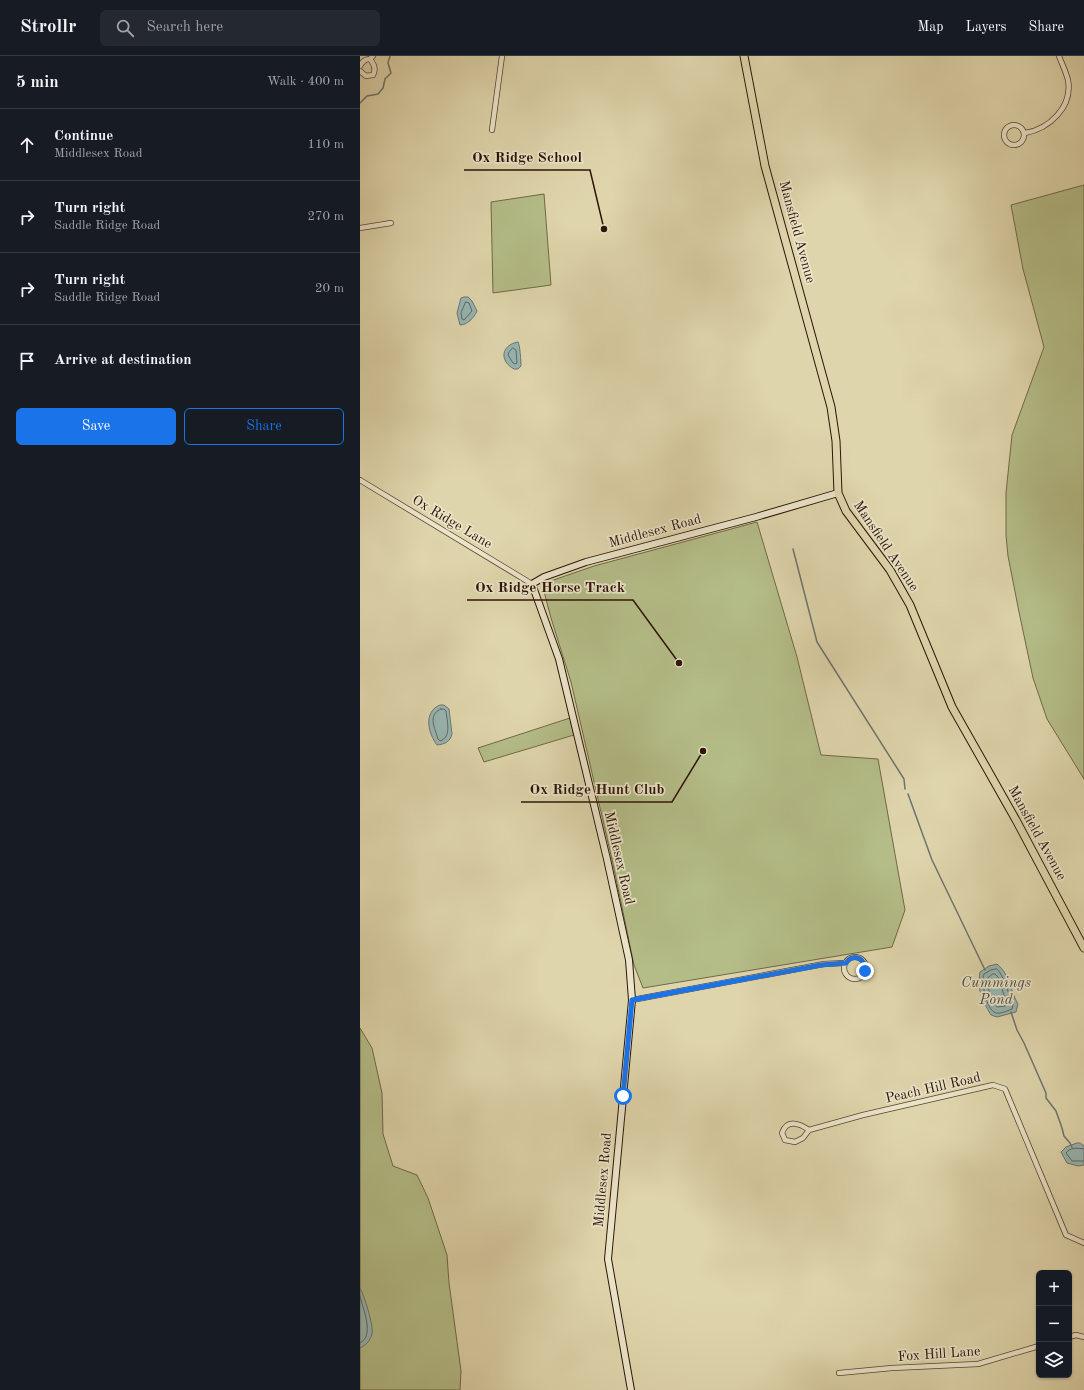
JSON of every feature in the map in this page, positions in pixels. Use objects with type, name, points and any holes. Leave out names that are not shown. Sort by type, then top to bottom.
[{"type":"main road","name":"Mansfield Avenue","points":[[744,56],[765,166],[831,407],[836,441],[838,493],[846,511],[890,570],[910,606],[952,708],[1016,820],[1084,948]]},
{"type":"main road","name":"Middlesex Road","points":[[631,1390],[608,1259],[632,1000],[629,960],[607,859],[559,659],[532,584],[544,577],[586,562],[756,517],[838,493]]},
{"type":"street","points":[[492,130],[502,56]]},
{"type":"street","points":[[1025,133],[1031,132],[1051,123],[1062,110],[1067,97],[1068,79],[1059,56]]},
{"type":"street","points":[[360,66],[366,60],[372,58],[374,67],[373,75],[366,76],[360,70]]},
{"type":"street","points":[[1012,125],[1019,126],[1025,133],[1023,141],[1017,145],[1010,144],[1004,137],[1006,129],[1012,125]]},
{"type":"street","points":[[360,228],[391,223]]},
{"type":"street","name":"Ox Ridge Lane","points":[[360,480],[532,584]]},
{"type":"street","points":[[632,1000],[821,965],[846,963],[851,958],[861,959],[866,966],[864,974],[856,979],[850,977],[845,972],[844,966],[846,963]]},
{"type":"street","name":"Peach Hill Road","points":[[809,1130],[803,1138],[795,1142],[785,1140],[782,1133],[786,1126],[790,1123],[809,1130],[993,1085],[1005,1089],[1066,1235],[1084,1243]]},
{"type":"street","points":[[1072,1336],[1076,1335],[1084,1337]]},
{"type":"street","name":"Fox Hill Lane","points":[[839,1373],[892,1368],[978,1364],[1036,1347]]},
{"type":"green space","points":[[1084,185],[1084,779],[1047,719],[1033,678],[1008,556],[1006,535],[1006,493],[1012,435],[1044,347],[1023,269],[1011,205]]},
{"type":"green space","points":[[544,194],[551,285],[493,293],[491,202]]},
{"type":"green space","points":[[757,522],[797,657],[821,755],[878,759],[905,910],[892,947],[643,988],[634,965],[613,864],[571,682],[542,584],[594,566]]},
{"type":"green space","points":[[570,718],[574,735],[484,762],[478,748]]},
{"type":"green space","points":[[360,1028],[372,1048],[382,1093],[383,1134],[393,1166],[417,1175],[428,1198],[447,1255],[449,1283],[461,1371],[460,1390],[360,1390]]},
{"type":"water","points":[[468,297],[472,301],[477,311],[470,321],[460,325],[457,313],[461,298]]},
{"type":"water","points":[[518,342],[521,366],[518,369],[514,369],[506,362],[504,354],[508,346]]},
{"type":"water","points":[[440,705],[444,705],[449,709],[452,734],[447,742],[437,745],[431,735],[429,718],[435,708]]},
{"type":"water","name":"Cummings Pond","points":[[997,964],[1005,973],[1018,1004],[1016,1012],[997,1017],[991,1015],[983,1000],[979,978],[980,972],[989,966]]},
{"type":"water","points":[[1077,1143],[1084,1146],[1084,1165],[1078,1166],[1067,1163],[1061,1152],[1066,1147]]},
{"type":"water","points":[[360,1288],[372,1324],[372,1334],[369,1341],[360,1348]]},
{"type":"waterway","points":[[360,103],[367,96],[378,94],[383,88],[385,79],[391,73],[388,63],[390,56]]},
{"type":"waterway","points":[[793,549],[817,642],[904,779],[905,789]]},
{"type":"waterway","points":[[908,794],[932,860],[985,970]]},
{"type":"waterway","points":[[1011,1012],[1017,1030],[1046,1093],[1046,1098],[1056,1111],[1064,1136],[1072,1147]]},
{"type":"place","name":"Ox Ridge School","points":[[604,229]]},
{"type":"place","name":"Ox Ridge Horse Track","points":[[679,663]]},
{"type":"place","name":"Ox Ridge Hunt Club","points":[[703,751]]},
{"type":"route","points":[[623,1096],[632,1000],[821,965],[846,963],[854,957],[861,959],[865,963],[865,971]]}]
